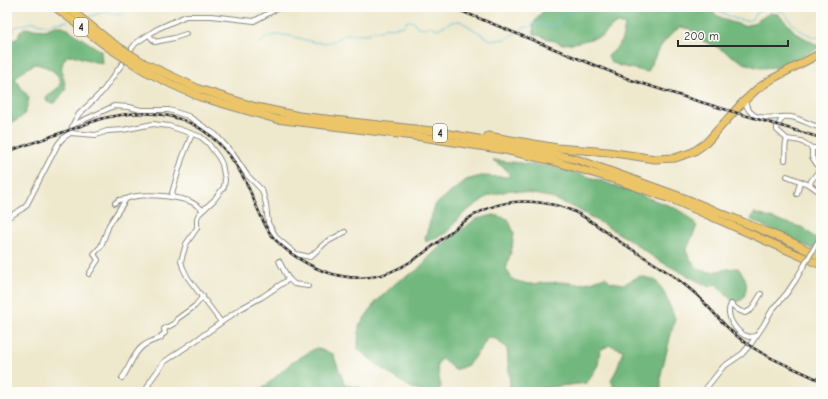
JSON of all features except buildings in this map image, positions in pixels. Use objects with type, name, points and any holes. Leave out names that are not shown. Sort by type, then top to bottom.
[{"type":"highway","name":"4","points":[[55,7],[145,71],[200,97],[276,119],[422,137],[504,150],[553,161],[610,177],[676,201],[821,265]]},
{"type":"highway","name":"4","points":[[67,7],[109,44],[144,63],[199,89],[256,107],[299,116],[432,131],[513,145],[579,160],[684,198],[790,241],[821,256]]},
{"type":"highway","points":[[462,137],[486,136],[556,148],[608,152],[654,159],[675,158],[693,152],[706,143],[745,100],[772,79],[821,53]]},
{"type":"street","points":[[132,48],[161,26],[186,16],[211,16],[254,21],[280,7]]},
{"type":"street","points":[[149,35],[155,42],[186,34]]},
{"type":"street","points":[[7,218],[26,206],[58,144],[70,133],[79,114],[102,92],[122,64]]},
{"type":"street","points":[[745,100],[746,105],[751,112],[757,116],[768,119],[791,117],[821,128]]},
{"type":"street","points":[[73,125],[114,106],[129,107],[141,110],[169,110],[181,113],[194,119],[216,135],[233,154],[247,175],[264,194],[267,220],[270,228],[277,238],[296,254],[310,257],[325,243],[345,232]]},
{"type":"street","points":[[783,117],[777,127],[777,130],[787,139],[801,141],[812,148],[821,148]]},
{"type":"street","points":[[70,133],[96,135],[107,131],[123,130],[153,124],[169,126],[201,137],[208,143],[219,158],[223,170],[224,187],[197,218],[197,228],[186,244],[181,261],[188,278],[222,322]]},
{"type":"street","points":[[172,197],[172,192],[182,159],[192,134]]},
{"type":"street","points":[[785,160],[785,144],[787,139]]},
{"type":"street","points":[[810,185],[811,181],[820,169],[812,157],[812,148]]},
{"type":"street","points":[[787,176],[810,185],[821,193]]},
{"type":"street","points":[[797,194],[800,182]]},
{"type":"street","points":[[115,203],[119,200],[144,195],[172,197],[190,201],[203,210]]},
{"type":"street","points":[[89,274],[98,260],[94,254],[101,246],[109,225],[126,199]]},
{"type":"street","points":[[703,392],[723,367],[742,354],[756,336],[772,310],[795,281],[820,238]]},
{"type":"street","points":[[279,261],[289,279],[294,284],[308,286]]},
{"type":"street","points":[[145,392],[162,364],[222,322],[289,279]]},
{"type":"street","points":[[756,336],[749,338],[741,333],[732,322],[728,314],[728,309],[731,304],[745,313],[751,310],[761,294]]},
{"type":"street","points":[[122,378],[127,372],[138,351],[144,345],[161,338],[161,336],[165,333],[164,329],[175,323],[177,319],[194,306],[203,296]]},
{"type":"green space","points":[[546,7],[710,7],[716,15],[744,26],[752,24],[770,13],[778,14],[796,33],[820,47],[783,67],[759,68],[744,63],[717,47],[703,41],[690,29],[680,27],[668,37],[648,72],[620,66],[611,62],[608,56],[621,42],[625,24],[615,24],[602,36],[575,43],[563,44],[534,34],[533,24]]},
{"type":"green space","points":[[55,26],[63,26],[101,51],[102,64],[72,55],[67,56],[62,64],[62,72],[66,89],[55,103],[47,102],[46,97],[58,88],[61,81],[59,77],[46,67],[35,64],[26,69],[15,79],[29,98],[25,113],[17,120],[7,125],[7,41],[18,38],[20,32],[24,28],[44,30]]},
{"type":"green space","points":[[493,160],[555,167],[596,179],[673,207],[688,216],[697,226],[686,251],[692,261],[697,267],[708,272],[738,268],[746,282],[746,290],[743,299],[734,303],[716,284],[709,287],[656,259],[630,240],[575,208],[549,197],[511,190],[488,196],[464,213],[446,233],[426,242],[425,238],[435,205],[466,180],[481,176],[510,177],[507,170]]},
{"type":"green space","points":[[754,213],[804,228],[821,243],[821,253],[751,220]]},
{"type":"green space","points":[[494,215],[508,219],[514,233],[512,248],[506,269],[513,280],[528,284],[561,282],[578,284],[591,282],[605,277],[611,282],[624,284],[640,276],[655,280],[663,290],[675,318],[661,374],[660,392],[616,392],[611,380],[617,369],[623,350],[610,345],[600,350],[598,365],[587,383],[526,390],[521,392],[508,392],[510,385],[507,349],[496,339],[488,337],[468,365],[455,370],[441,358],[437,366],[441,387],[437,392],[424,392],[409,386],[390,374],[358,349],[359,326],[375,303],[397,282],[416,271],[440,246],[476,219]]},
{"type":"green space","points":[[316,348],[333,354],[345,385],[360,387],[364,392],[259,392],[291,363]]},
{"type":"waterway","points":[[85,18],[104,12],[120,15],[131,7]]},
{"type":"waterway","points":[[260,43],[270,37],[280,35],[323,43],[334,41],[344,34],[368,34],[373,31],[382,31],[385,27],[390,28],[404,26],[405,22],[411,21],[418,27],[425,28],[430,25],[437,29],[452,22],[460,21],[491,40],[506,39],[523,28],[540,24],[551,26],[558,24],[565,14],[580,7]]},
{"type":"waterway","points":[[717,7],[718,11],[734,18],[747,21],[751,20],[757,12],[761,10],[769,8],[778,10],[783,12],[791,22],[804,33],[821,38]]},
{"type":"waterway","points":[[7,38],[10,38],[15,27],[33,22],[46,25],[68,21]]},
{"type":"railway","points":[[451,7],[631,80],[821,138]]},
{"type":"railway","points":[[7,152],[104,118],[129,114],[152,114],[173,117],[192,124],[210,135],[225,150],[238,169],[250,191],[266,227],[276,241],[299,259],[323,271],[342,276],[359,278],[390,272],[404,265],[432,247],[470,217],[491,207],[506,203],[520,202],[540,202],[559,206],[586,218],[680,281],[698,296],[720,320],[743,341],[771,358],[821,381]]}]
